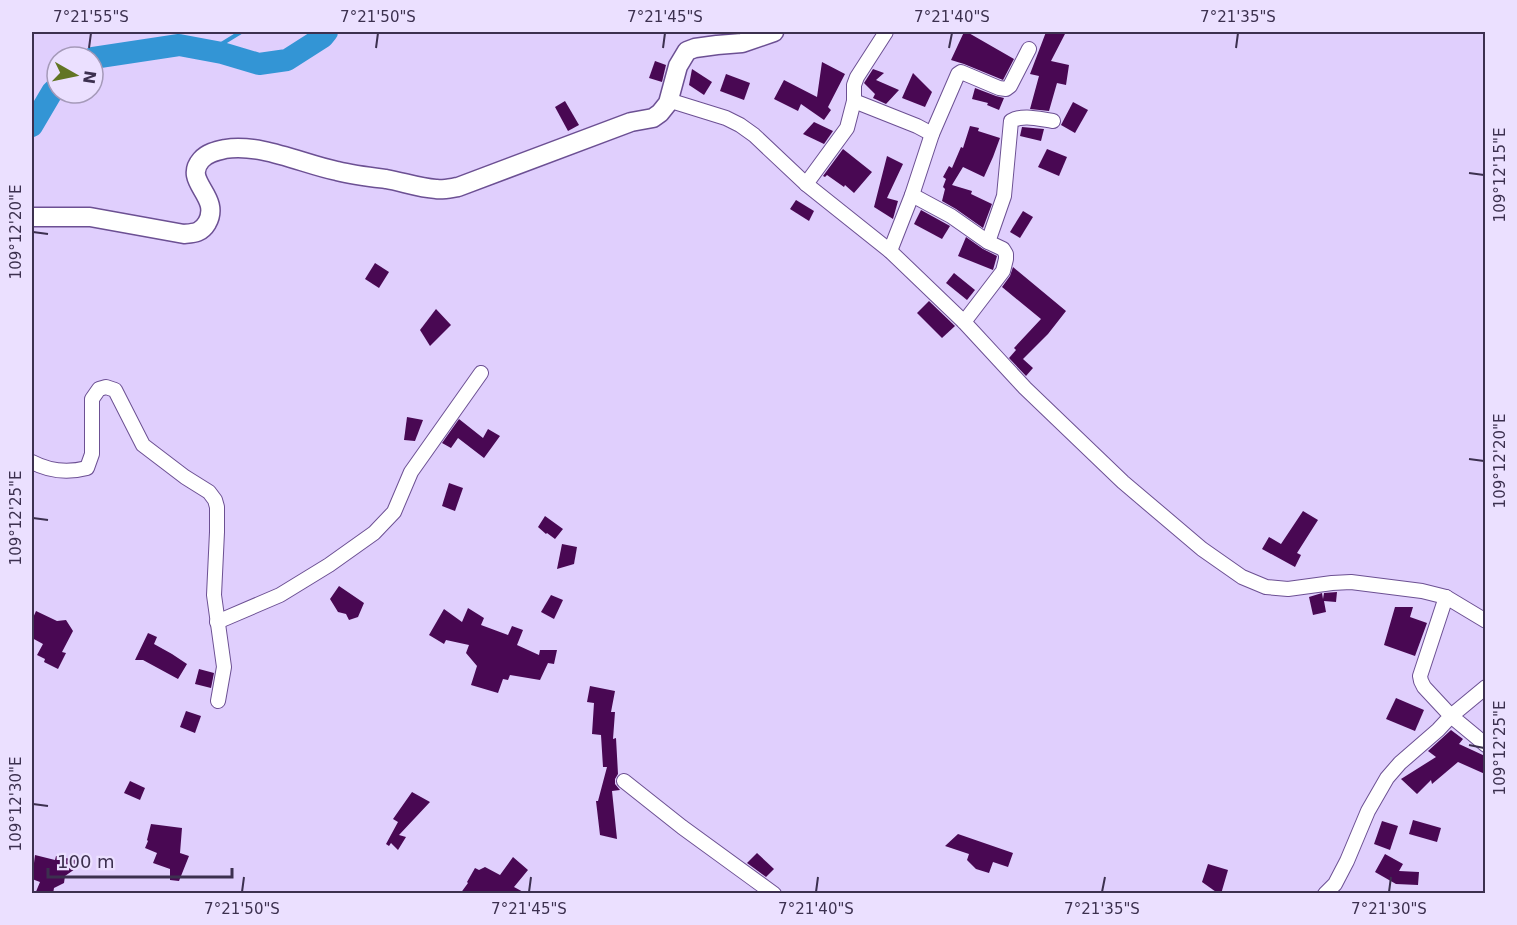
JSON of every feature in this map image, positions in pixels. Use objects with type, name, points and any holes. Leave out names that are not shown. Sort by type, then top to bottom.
[{"type":"street","points":[[32,217],[90,218],[184,234],[198,232],[209,219],[211,210],[197,179],[195,172],[197,165],[208,154],[231,149],[280,154],[337,171],[434,189],[458,187],[631,122],[653,118],[668,103],[678,66],[687,51],[695,48],[742,43],[774,32]]},
{"type":"street","points":[[806,184],[847,128],[854,101],[856,77],[886,32]]},
{"type":"street","points":[[890,251],[932,134],[958,74],[961,72],[1005,89],[1011,86],[1029,49]]},
{"type":"street","points":[[668,100],[726,118],[754,135],[806,184],[890,251],[964,322],[1025,388],[1123,482],[1202,549],[1242,577],[1266,587],[1288,589],[1351,582],[1393,586],[1446,597],[1485,621]]},
{"type":"street","points":[[854,101],[932,134]]},
{"type":"street","points":[[988,242],[1004,196],[1011,121],[1024,117],[1053,121]]},
{"type":"street","points":[[912,195],[951,216],[988,242],[1004,249],[1006,254],[1004,267],[964,322]]},
{"type":"street","points":[[217,622],[280,595],[329,565],[374,533],[394,512],[411,472],[481,373]]},
{"type":"street","points":[[32,462],[44,468],[75,471],[87,468],[92,454],[92,399],[99,389],[106,387],[115,390],[143,445],[209,492],[217,507],[214,595],[225,667],[218,701]]},
{"type":"street","points":[[1446,597],[1420,676],[1421,681],[1450,716],[1485,745]]},
{"type":"street","points":[[1325,894],[1335,884],[1368,811],[1387,778],[1450,716],[1485,687]]},
{"type":"street","points":[[624,781],[682,827],[774,894]]},
{"type":"building","points":[[964,32],[1014,59],[1003,80],[951,60]]},
{"type":"building","points":[[1046,32],[1066,32],[1051,61],[1069,65],[1066,85],[1057,83],[1049,111],[1030,109],[1039,76],[1030,74]]},
{"type":"building","points":[[655,61],[666,65],[662,82],[649,78]]},
{"type":"building","points":[[822,62],[845,74],[828,107],[831,110],[824,120],[801,104],[798,111],[774,99],[784,80],[817,97]]},
{"type":"building","points":[[692,69],[712,82],[704,95],[689,85]]},
{"type":"building","points":[[873,69],[884,73],[876,80],[899,90],[886,104],[873,98],[875,94],[864,83]]},
{"type":"building","points":[[913,73],[932,92],[925,107],[902,98]]},
{"type":"building","points":[[726,74],[750,83],[744,100],[720,91]]},
{"type":"building","points":[[975,88],[1004,98],[999,110],[987,105],[988,103],[972,99]]},
{"type":"building","points":[[565,101],[579,125],[568,131],[555,107]]},
{"type":"building","points":[[1073,102],[1088,110],[1075,133],[1061,125]]},
{"type":"building","points":[[814,122],[833,131],[824,144],[803,134]]},
{"type":"building","points":[[970,126],[1000,138],[984,177],[963,167],[952,185],[972,191],[971,194],[992,204],[983,228],[942,201],[946,179],[943,177],[949,166],[952,168],[961,147],[963,148]]},
{"type":"building","points":[[1022,127],[1044,129],[1041,141],[1020,136]]},
{"type":"building","points":[[843,149],[872,172],[854,193],[827,175],[823,176]]},
{"type":"building","points":[[1047,149],[1067,157],[1059,176],[1038,167]]},
{"type":"building","points":[[887,156],[903,164],[887,198],[898,201],[893,219],[874,207]]},
{"type":"building","points":[[796,200],[814,211],[809,221],[790,209]]},
{"type":"building","points":[[921,210],[950,226],[942,239],[914,224]]},
{"type":"building","points":[[1023,211],[1033,217],[1020,238],[1010,232]]},
{"type":"building","points":[[966,237],[997,256],[993,270],[958,256]]},
{"type":"building","points":[[375,263],[389,272],[379,288],[365,279]]},
{"type":"building","points":[[1013,267],[1066,311],[1048,334],[1023,359],[1033,368],[1026,376],[1009,358],[1016,350],[1014,348],[1041,319],[1002,287]]},
{"type":"building","points":[[954,273],[975,290],[967,300],[946,283]]},
{"type":"building","points":[[929,301],[955,326],[942,338],[917,313]]},
{"type":"building","points":[[436,309],[451,325],[430,346],[420,330]]},
{"type":"building","points":[[407,417],[423,420],[415,441],[404,440]]},
{"type":"building","points":[[459,419],[483,438],[488,429],[500,436],[484,458],[458,438],[451,448],[442,443]]},
{"type":"building","points":[[449,483],[463,488],[455,511],[442,506]]},
{"type":"building","points":[[1303,511],[1318,520],[1297,553],[1301,555],[1295,567],[1262,549],[1269,537],[1281,544]]},
{"type":"building","points":[[545,516],[563,529],[555,539],[538,527]]},
{"type":"building","points":[[562,544],[577,547],[574,564],[557,569]]},
{"type":"building","points":[[339,586],[364,603],[358,617],[349,620],[346,614],[338,612],[330,599]]},
{"type":"building","points":[[1337,592],[1336,602],[1324,601],[1326,612],[1313,615],[1309,597],[1322,593],[1323,599],[1324,593]]},
{"type":"building","points":[[551,595],[563,600],[554,619],[541,612]]},
{"type":"building","points":[[1395,607],[1413,607],[1410,617],[1427,623],[1415,656],[1384,645]]},
{"type":"building","points":[[468,608],[484,618],[481,625],[508,635],[512,626],[523,630],[517,645],[539,655],[540,650],[557,650],[554,664],[548,663],[540,680],[510,675],[508,680],[503,679],[498,693],[471,685],[477,666],[466,653],[469,645],[446,640],[444,644],[429,635],[444,609],[462,622]]},
{"type":"building","points":[[36,611],[57,621],[66,620],[73,631],[62,652],[66,653],[58,669],[44,662],[45,659],[37,655],[43,644],[32,638],[32,620]]},
{"type":"building","points":[[148,633],[157,637],[154,644],[187,664],[178,679],[143,660],[135,660]]},
{"type":"building","points":[[199,669],[214,673],[211,688],[195,684]]},
{"type":"building","points":[[590,686],[615,691],[611,712],[615,712],[613,739],[616,738],[618,774],[615,784],[620,790],[612,791],[617,839],[600,835],[596,801],[598,801],[607,767],[603,767],[601,735],[592,734],[594,703],[587,702]]},
{"type":"building","points":[[1396,698],[1424,710],[1415,731],[1386,719]]},
{"type":"building","points":[[186,711],[201,716],[195,733],[180,727]]},
{"type":"building","points":[[1451,730],[1463,739],[1459,744],[1485,756],[1485,774],[1458,762],[1432,784],[1431,780],[1417,794],[1401,779],[1436,757],[1428,751]]},
{"type":"building","points":[[130,781],[145,788],[140,800],[124,793]]},
{"type":"building","points":[[412,792],[430,802],[399,835],[406,837],[398,850],[391,843],[389,846],[386,844],[398,822],[393,819]]},
{"type":"building","points":[[1413,820],[1441,828],[1437,842],[1409,834]]},
{"type":"building","points":[[1382,821],[1398,826],[1390,850],[1374,844]]},
{"type":"building","points":[[151,824],[182,828],[180,853],[189,856],[179,881],[170,880],[170,869],[153,863],[157,853],[145,848]]},
{"type":"building","points":[[958,834],[1013,853],[1008,867],[993,862],[989,873],[976,869],[967,860],[969,854],[945,846]]},
{"type":"building","points":[[757,853],[774,869],[766,877],[747,863]]},
{"type":"building","points":[[1385,854],[1403,864],[1399,871],[1419,872],[1418,885],[1396,884],[1375,872]]},
{"type":"building","points":[[35,855],[55,860],[56,856],[85,862],[65,876],[64,883],[54,888],[53,894],[35,894],[40,882],[32,879]]},
{"type":"building","points":[[513,857],[528,870],[514,887],[527,894],[460,894],[475,868],[479,870],[485,867],[500,875]]},
{"type":"building","points":[[1208,864],[1228,870],[1221,894],[1202,882]]},
{"type":"waterway","points":[[210,51],[241,32]]},
{"type":"waterway","points":[[105,56],[179,45],[222,53],[259,64],[287,60],[323,37],[327,32]]},
{"type":"waterway","points":[[32,126],[45,104]]}]
